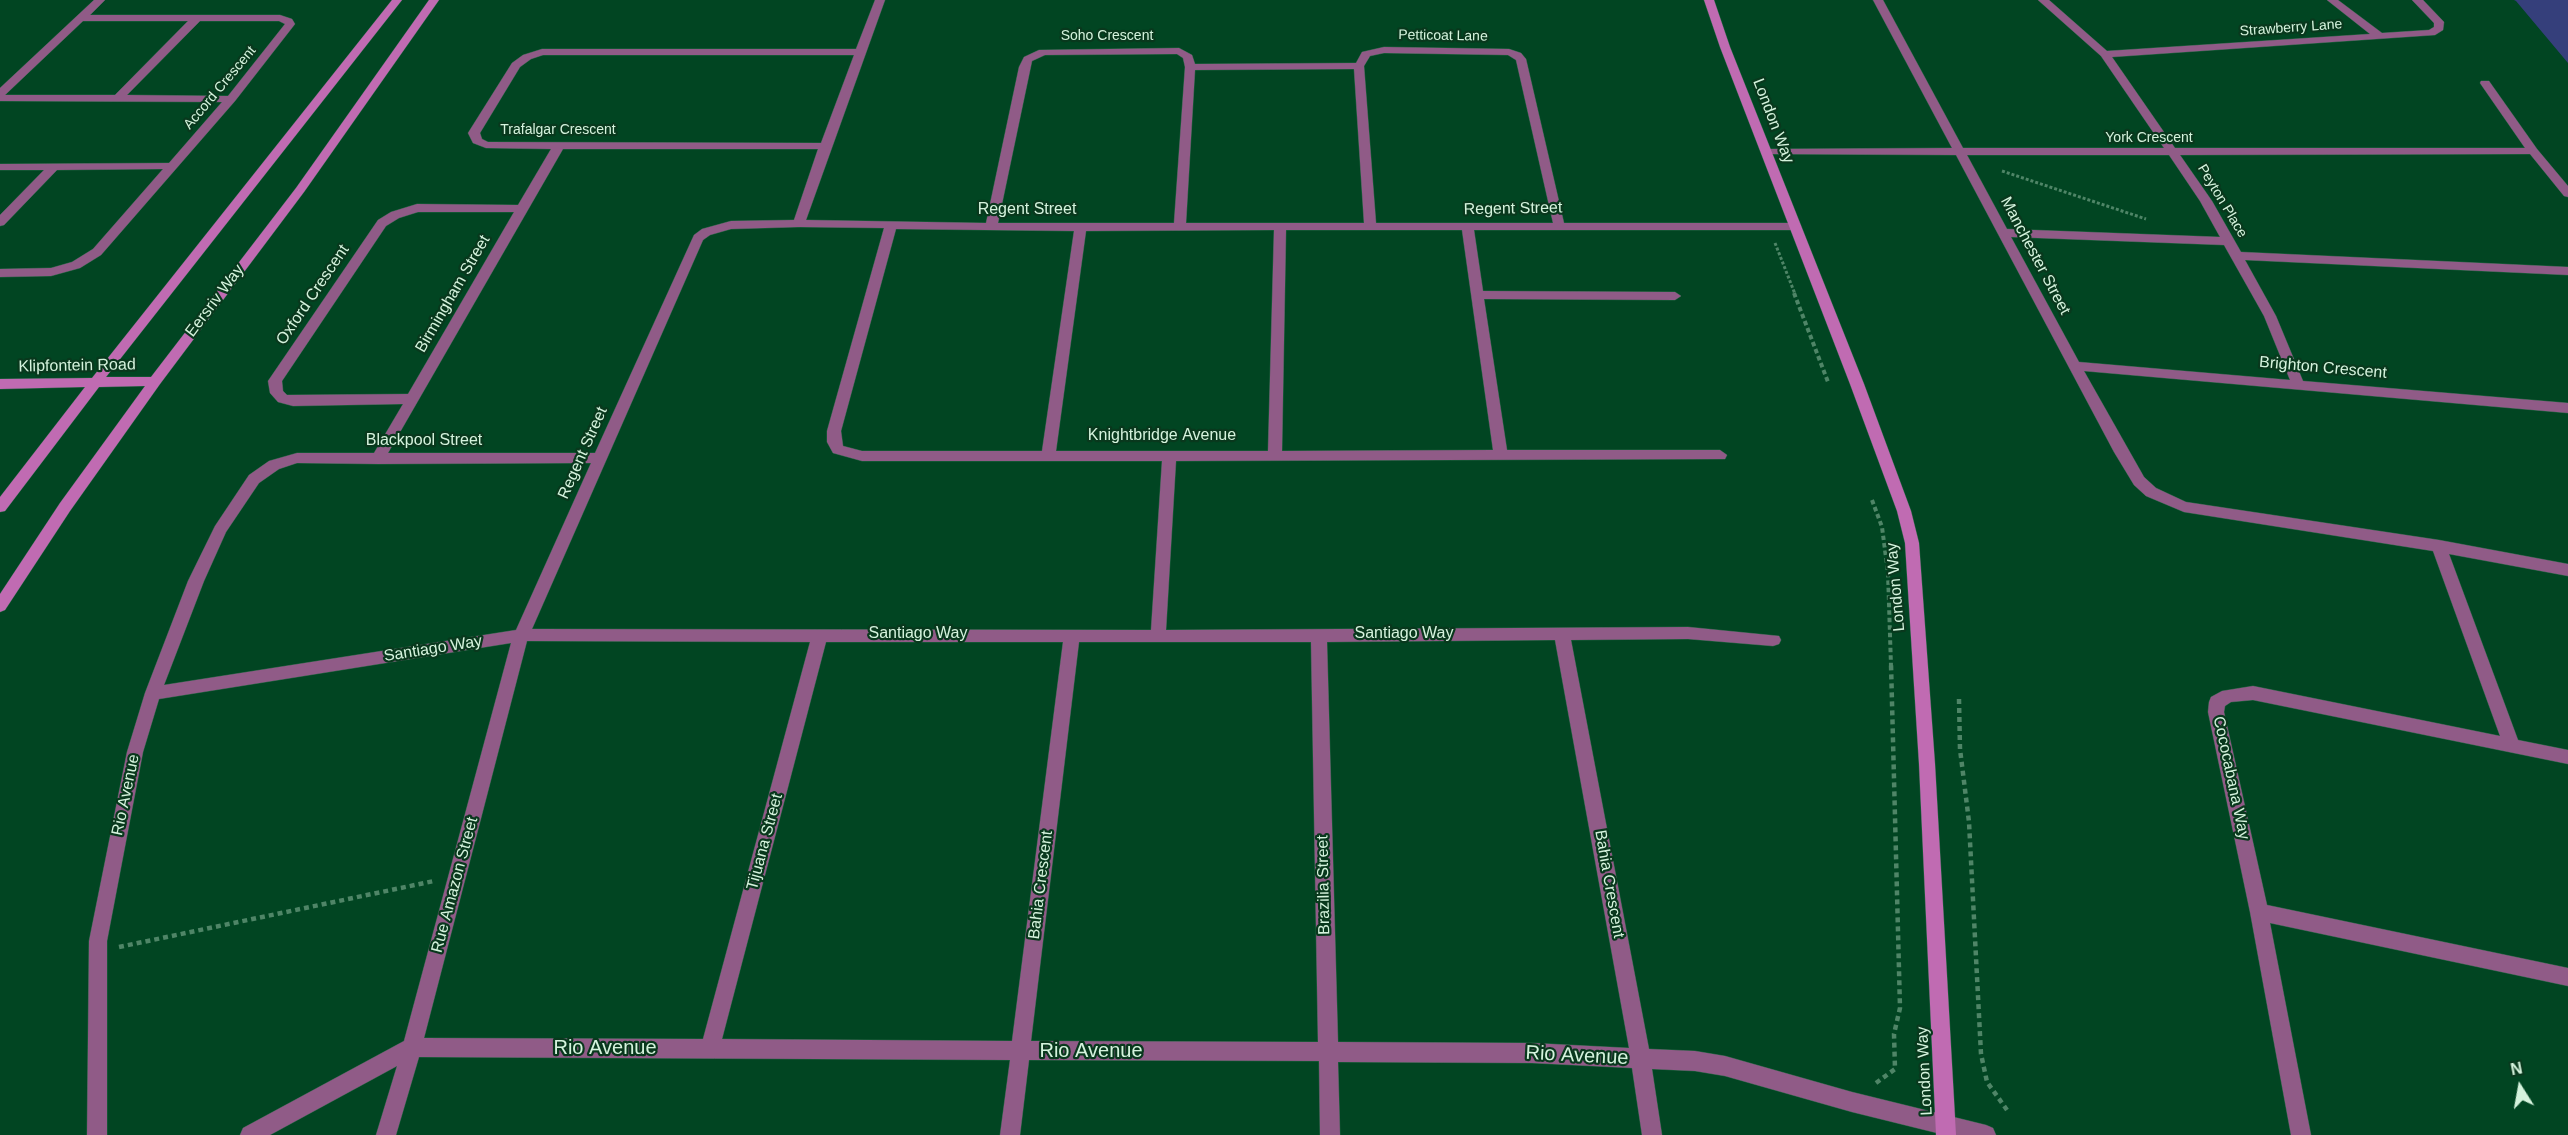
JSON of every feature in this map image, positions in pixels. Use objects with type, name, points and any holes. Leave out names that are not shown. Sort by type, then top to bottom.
[{"type":"main road","points":[[0,507],[397,0]]},
{"type":"main road","name":"Eersriv Way","points":[[0,606],[65,507],[155,381],[300,190],[434,0]]},
{"type":"main road","name":"London Way","points":[[1709,0],[1857,384],[1904,511],[1912,543],[1927,764],[1946,1130]]},
{"type":"main road","name":"Klipfontein Road","points":[[0,384],[155,381]]},
{"type":"street","points":[[0,96],[100,0]]},
{"type":"street","points":[[799,224],[880,0]]},
{"type":"street","name":"Manchester Street","points":[[1878,0],[2074,366],[2139,481],[2151,492],[2184,507],[2439,546]]},
{"type":"street","name":"Peyton Place","points":[[2043,0],[2105,54],[2206,201],[2270,316],[2298,384]]},
{"type":"street","points":[[2332,0],[2381,37]]},
{"type":"street","name":"Strawberry Lane","points":[[2105,54],[2431,33],[2439,28],[2435,15],[2417,0]]},
{"type":"street","name":"Accord Crescent","points":[[0,273],[51,272],[76,265],[92,256],[231,99],[290,27],[290,22],[280,18],[81,18]]},
{"type":"street","points":[[118,98],[197,18]]},
{"type":"street","name":"Petticoat Lane","points":[[1359,66],[1366,54],[1384,50],[1509,52],[1517,55],[1521,59],[1559,225]]},
{"type":"street","name":"Trafalgar Crescent","points":[[825,147],[486,145],[477,141],[475,137],[476,127],[516,65],[534,54],[551,51],[861,52]]},
{"type":"street","name":"Soho Crescent","points":[[991,227],[1024,67],[1028,59],[1043,52],[1179,51],[1188,57],[1190,67]]},
{"type":"street","points":[[1180,226],[1190,67],[1359,66],[1371,226]]},
{"type":"street","points":[[2485,83],[2568,194]]},
{"type":"street","points":[[0,96],[231,99]]},
{"type":"street","name":"Birmingham Street","points":[[378,459],[559,145]]},
{"type":"street","name":"York Crescent","points":[[1766,152],[2174,153],[2533,150]]},
{"type":"street","points":[[0,166],[173,166]]},
{"type":"street","points":[[0,222],[55,166]]},
{"type":"street","name":"Oxford Crescent","points":[[412,399],[293,401],[284,399],[277,393],[275,381],[382,223],[395,215],[417,208],[522,209]]},
{"type":"street","name":"Regent Street","points":[[521,635],[698,238],[706,232],[731,225],[799,224],[991,227],[1795,226]]},
{"type":"street","name":"Knightbridge Avenue","points":[[891,225],[834,431],[834,442],[838,449],[846,453],[862,456],[1720,455]]},
{"type":"street","points":[[1049,454],[1082,226]]},
{"type":"street","points":[[1275,454],[1280,226]]},
{"type":"street","points":[[1467,226],[1501,454]]},
{"type":"street","points":[[2002,233],[2229,241]]},
{"type":"street","points":[[2237,256],[2568,271]]},
{"type":"street","points":[[1477,295],[1675,296]]},
{"type":"street","name":"Brighton Crescent","points":[[2074,366],[2568,408]]},
{"type":"street","points":[[1158,636],[1169,455]]},
{"type":"street","name":"Blackpool Street","points":[[254,479],[274,465],[297,458],[599,458]]},
{"type":"street","name":"Rio Avenue","points":[[97,1135],[97,952],[126,791],[153,693],[200,570],[220,530],[254,479]]},
{"type":"street","points":[[2439,546],[2568,570]]},
{"type":"street","points":[[2439,546],[2512,746]]},
{"type":"street","name":"Bahia Crescent","points":[[1562,633],[1641,1059],[1652,1135]]},
{"type":"street","name":"Santiago Way","points":[[153,693],[521,635],[1158,636],[1688,633],[1773,640]]},
{"type":"street","name":"Brazilia Street","points":[[1319,634],[1330,1135]]},
{"type":"street","name":"Rue Amazon Street","points":[[386,1135],[412,1047],[521,635]]},
{"type":"street","name":"Tijuana Street","points":[[710,1049],[820,635]]},
{"type":"street","name":"Bahia Crescent","points":[[1010,1135],[1072,635]]},
{"type":"street","name":"Cococabana Way","points":[[2301,1135],[2259,912],[2216,712],[2217,702],[2228,696],[2253,693],[2568,757]]},
{"type":"street","points":[[2259,912],[2568,977]]},
{"type":"street","name":"Rio Avenue","points":[[250,1135],[412,1047],[1532,1053],[1695,1061],[1725,1066],[1946,1130],[1986,1135]]},
{"type":"path","points":[[1997,168],[2152,220]]},
{"type":"path","points":[[1769,238],[1779,247],[1828,382]]},
{"type":"path","points":[[1872,500],[1882,527],[1887,556],[1900,998],[1894,1034],[1895,1069],[1876,1083]]},
{"type":"path","points":[[1959,699],[1960,749],[1969,822],[1981,1054],[1987,1082],[2007,1110]]},
{"type":"path","points":[[97,952],[457,876]]},
{"type":"shaded area","points":[[2514,0],[2568,0],[2568,63],[2516,1]]}]
